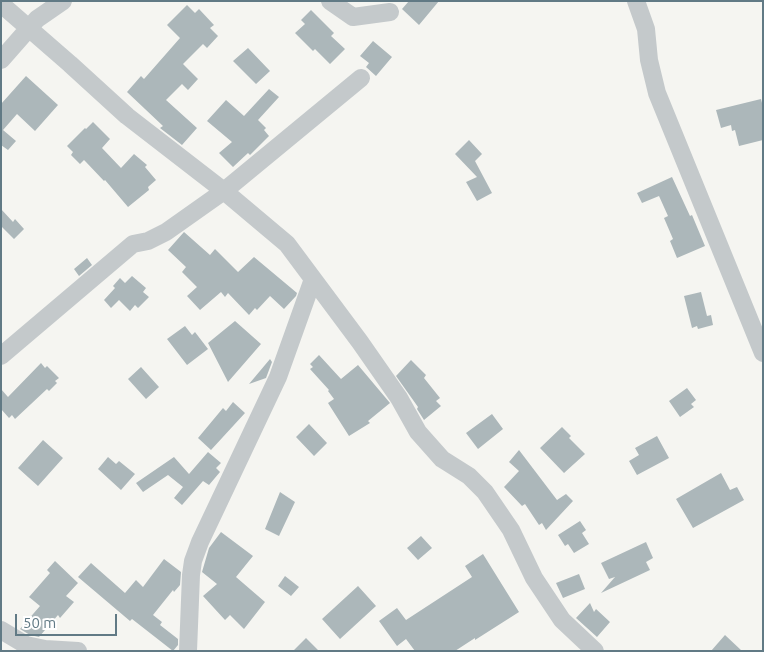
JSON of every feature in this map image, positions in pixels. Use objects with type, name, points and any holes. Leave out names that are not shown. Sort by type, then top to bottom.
[{"type":"street","points":[[1,60],[38,19],[63,1]]},
{"type":"street","points":[[330,1],[353,17],[390,12]]},
{"type":"street","points":[[636,1],[646,29],[649,60],[657,93],[763,353]]},
{"type":"street","points":[[1,4],[127,116],[224,191],[287,244],[360,342],[399,398],[418,432],[442,459],[469,476],[485,492],[510,530],[534,578],[562,620],[594,651]]},
{"type":"street","points":[[1,356],[133,244],[148,241],[166,232],[224,191],[361,78]]},
{"type":"street","points":[[188,651],[193,561],[200,542],[278,377],[313,279]]},
{"type":"street","points":[[1,630],[26,645],[45,649],[78,651]]},
{"type":"building","points":[[409,1],[439,1],[419,25],[402,9]]},
{"type":"building","points":[[187,5],[195,13],[199,9],[214,25],[210,28],[218,36],[207,48],[203,44],[183,64],[198,79],[188,90],[182,84],[166,100],[197,128],[182,145],[160,128],[163,126],[127,92],[141,76],[144,79],[180,38],[167,25]]},
{"type":"building","points":[[311,10],[334,33],[331,36],[345,49],[330,64],[315,49],[313,51],[295,33],[305,24],[301,20]]},
{"type":"building","points":[[373,41],[392,57],[376,76],[366,67],[369,63],[360,56]]},
{"type":"building","points":[[248,48],[270,71],[256,84],[233,61]]},
{"type":"building","points":[[26,76],[58,105],[35,131],[17,114],[3,130],[16,141],[8,150],[1,145],[1,104]]},
{"type":"building","points":[[269,89],[279,97],[258,120],[266,128],[264,130],[269,136],[250,155],[248,153],[233,167],[219,153],[232,142],[207,121],[226,100],[244,116]]},
{"type":"building","points":[[761,99],[763,107],[763,140],[739,146],[735,130],[732,131],[731,125],[721,128],[716,110]]},
{"type":"building","points":[[93,122],[110,139],[102,148],[121,168],[134,154],[147,165],[145,167],[156,180],[148,187],[149,190],[128,207],[105,180],[84,160],[80,164],[71,155],[73,152],[67,146]]},
{"type":"building","points":[[469,140],[482,154],[475,161],[492,193],[477,201],[466,182],[477,177],[455,154]]},
{"type":"building","points":[[672,177],[690,216],[692,215],[705,246],[677,258],[670,241],[673,239],[664,218],[668,216],[659,196],[642,203],[637,193]]},
{"type":"building","points":[[1,209],[13,222],[15,219],[24,229],[14,239],[1,226]]},
{"type":"building","points":[[184,232],[210,255],[215,249],[238,272],[254,257],[297,293],[296,296],[284,309],[270,296],[257,310],[255,308],[249,315],[228,293],[225,297],[221,292],[200,310],[187,296],[197,287],[182,272],[186,267],[168,250]]},
{"type":"building","points":[[87,258],[92,265],[79,276],[74,269]]},
{"type":"building","points":[[132,276],[146,288],[143,292],[149,297],[138,308],[135,305],[130,311],[119,300],[111,308],[104,300],[115,288],[113,286],[120,278],[125,283]]},
{"type":"building","points":[[701,292],[707,316],[711,315],[713,325],[698,329],[697,326],[692,328],[684,296]]},
{"type":"building","points":[[235,321],[261,344],[228,382],[208,343]]},
{"type":"building","points":[[185,326],[192,335],[195,332],[208,349],[187,365],[167,339]]},
{"type":"building","points":[[319,355],[341,379],[358,365],[390,403],[368,421],[370,423],[349,436],[328,403],[334,399],[329,390],[310,369],[313,367],[310,364]]},
{"type":"building","points":[[270,359],[272,362],[266,378],[249,384]]},
{"type":"building","points":[[411,360],[426,375],[424,378],[440,398],[436,401],[441,406],[424,420],[417,409],[418,407],[396,376]]},
{"type":"building","points":[[41,363],[45,368],[47,366],[59,378],[55,381],[57,383],[49,391],[47,389],[15,419],[12,415],[9,418],[1,409],[1,389],[8,397]]},
{"type":"building","points":[[141,367],[159,387],[146,399],[128,379]]},
{"type":"building","points":[[687,388],[696,400],[691,404],[694,407],[680,417],[669,401]]},
{"type":"building","points":[[233,402],[245,413],[211,450],[198,438],[223,408],[226,411]]},
{"type":"building","points":[[492,414],[503,429],[478,449],[466,433]]},
{"type":"building","points":[[309,424],[327,443],[314,456],[296,437]]},
{"type":"building","points":[[562,427],[571,436],[569,438],[585,454],[564,473],[540,448]]},
{"type":"building","points":[[657,436],[669,458],[637,475],[629,461],[639,455],[635,448]]},
{"type":"building","points":[[43,440],[63,458],[38,486],[18,468]]},
{"type":"building","points":[[519,450],[557,500],[566,494],[573,501],[546,530],[542,523],[539,525],[525,504],[522,506],[504,487],[519,471],[509,462]]},
{"type":"building","points":[[208,452],[221,463],[216,468],[220,472],[209,485],[203,481],[182,505],[174,498],[183,487],[168,475],[143,492],[136,483],[174,457],[189,474]]},
{"type":"building","points":[[108,457],[116,464],[119,461],[135,474],[121,490],[98,469]]},
{"type":"building","points":[[721,473],[730,490],[737,487],[744,500],[693,528],[676,499]]},
{"type":"building","points":[[280,492],[295,502],[279,536],[265,529]]},
{"type":"building","points":[[580,521],[586,530],[582,533],[589,544],[574,553],[568,544],[565,546],[558,535]]},
{"type":"building","points":[[221,532],[253,556],[236,577],[265,602],[244,629],[230,615],[225,620],[203,596],[217,584],[202,572],[209,548]]},
{"type":"building","points":[[421,536],[432,548],[418,560],[407,548]]},
{"type":"building","points":[[646,542],[653,558],[646,562],[650,570],[601,593],[615,577],[609,579],[601,563]]},
{"type":"building","points":[[483,554],[519,612],[455,651],[415,651],[406,639],[397,646],[379,621],[397,608],[406,620],[472,577],[465,566]]},
{"type":"building","points":[[164,559],[181,572],[180,585],[174,592],[173,590],[153,615],[162,622],[160,625],[178,639],[178,645],[173,651],[132,619],[130,621],[78,577],[91,563],[125,593],[136,580],[143,587]]},
{"type":"building","points":[[55,561],[78,583],[66,596],[74,602],[60,618],[58,615],[39,637],[30,635],[20,629],[40,606],[29,597],[50,573],[47,570]]},
{"type":"building","points":[[579,574],[585,589],[563,598],[556,583]]},
{"type":"building","points":[[285,576],[299,587],[291,596],[278,586]]},
{"type":"building","points":[[358,586],[376,606],[340,639],[322,619]]},
{"type":"building","points":[[590,603],[594,612],[596,609],[610,622],[597,637],[576,618]]},
{"type":"building","points":[[725,635],[742,651],[711,651]]},
{"type":"building","points":[[306,638],[319,651],[293,651]]}]
